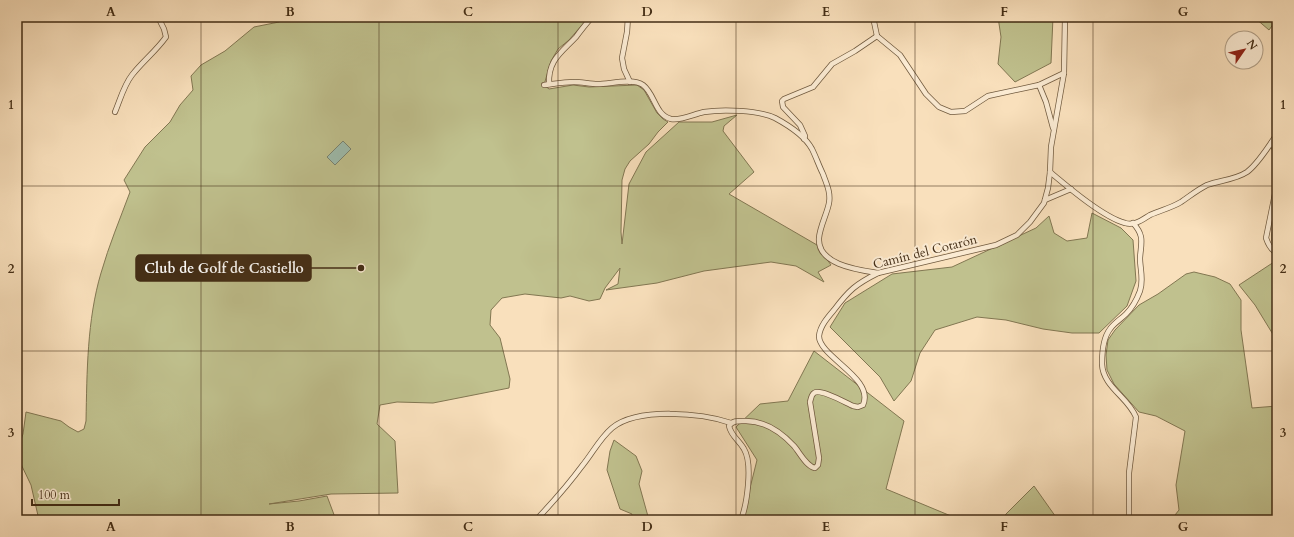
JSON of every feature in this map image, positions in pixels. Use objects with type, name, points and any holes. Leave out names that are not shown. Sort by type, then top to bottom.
[{"type":"street","points":[[115,112],[125,86],[131,76],[160,45],[166,36],[158,17]]},
{"type":"street","points":[[592,17],[553,62],[546,85],[574,82],[599,84],[630,82],[641,84],[646,88],[664,116],[672,119],[704,112],[728,111],[757,113],[774,118],[790,127],[811,147],[830,194],[819,237],[820,246],[827,256],[837,264],[878,273]]},
{"type":"street","points":[[628,17],[622,58],[624,69],[630,82]]},
{"type":"street","points":[[873,17],[877,36],[900,55],[930,98],[939,107],[951,112],[965,111],[988,96],[1039,85],[1064,73]]},
{"type":"street","name":"Camín del Cotarón","points":[[731,423],[737,421],[753,421],[768,425],[783,435],[808,464],[815,468],[818,465],[819,458],[810,402],[813,393],[822,392],[858,407],[863,405],[865,401],[863,391],[856,378],[821,343],[819,337],[824,323],[848,292],[861,282],[878,273],[996,246],[1017,234],[1030,222],[1045,200],[1050,172],[1053,131],[1064,73],[1065,17]]},
{"type":"street","points":[[804,139],[805,136],[803,130],[797,120],[783,107],[782,101],[815,85],[832,64],[877,36]]},
{"type":"street","points":[[1039,85],[1046,102],[1053,131]]},
{"type":"street","points":[[1050,172],[1107,215],[1126,224],[1133,224],[1183,201],[1198,189],[1210,184],[1243,175],[1253,167],[1277,134]]},
{"type":"street","points":[[1272,142],[1277,155]]},
{"type":"street","points":[[1277,184],[1266,238],[1268,244],[1274,252],[1277,253]]},
{"type":"street","points":[[1045,200],[1071,189]]},
{"type":"street","points":[[1129,520],[1129,473],[1136,417],[1132,409],[1109,382],[1102,365],[1106,335],[1112,326],[1127,313],[1137,298],[1142,285],[1140,259],[1142,236],[1133,224]]},
{"type":"street","points":[[536,520],[576,474],[608,432],[619,423],[629,419],[661,414],[692,414],[731,423],[729,426],[730,430],[748,456],[747,495],[741,520]]},
{"type":"green space","points":[[287,17],[589,17],[569,40],[558,49],[551,61],[544,85],[549,89],[573,85],[589,87],[637,85],[644,90],[657,113],[668,122],[649,144],[630,161],[625,169],[622,180],[622,244],[629,184],[646,152],[679,122],[712,122],[737,115],[724,126],[723,131],[754,172],[729,194],[817,245],[831,265],[818,272],[824,282],[796,266],[771,262],[704,271],[657,283],[606,290],[618,284],[620,268],[605,288],[600,299],[589,301],[570,296],[561,298],[525,294],[502,298],[491,310],[490,325],[500,338],[510,379],[509,388],[433,403],[397,402],[380,405],[377,424],[395,441],[398,493],[331,494],[269,504],[327,496],[336,520],[39,520],[31,485],[19,460],[19,445],[23,434],[26,412],[61,421],[78,432],[84,429],[86,421],[90,328],[93,309],[96,291],[104,263],[130,192],[124,180],[145,147],[170,122],[180,105],[193,90],[191,76],[201,65],[225,51],[254,27],[279,22]]},
{"type":"green space","points":[[998,17],[1053,17],[1051,63],[1015,82],[998,64],[1001,37]]},
{"type":"green space","points":[[1277,17],[1277,19],[1269,30],[1255,18]]},
{"type":"green space","points":[[1277,210],[1277,243],[1272,241],[1272,234]]},
{"type":"green space","points":[[1092,213],[1121,228],[1133,240],[1136,281],[1127,306],[1099,333],[1072,333],[1043,329],[1006,320],[977,317],[935,330],[920,353],[911,381],[894,401],[880,377],[830,327],[845,303],[892,274],[952,267],[1036,228],[1049,216],[1054,233],[1067,241],[1087,238]]},
{"type":"green space","points":[[1277,260],[1277,341],[1255,305],[1239,285]]},
{"type":"green space","points":[[1194,272],[1215,277],[1230,284],[1241,300],[1241,330],[1252,408],[1277,406],[1277,520],[1171,520],[1179,510],[1176,485],[1185,431],[1156,416],[1139,412],[1114,384],[1107,370],[1106,355],[1108,340],[1115,330],[1139,305],[1158,294],[1186,274]]},
{"type":"green space","points":[[814,351],[904,421],[886,489],[951,516],[951,520],[742,520],[757,460],[736,427],[760,404],[788,401]]},
{"type":"green space","points":[[614,440],[636,456],[642,471],[639,484],[649,520],[630,520],[632,514],[620,509],[607,470],[610,451]]},
{"type":"green space","points":[[1034,486],[1058,520],[1000,520]]},
{"type":"shaded area","points":[[343,141],[351,149],[335,165],[327,157]]},
{"type":"place","name":"Club de Golf de Castiello","points":[[361,268]]}]
